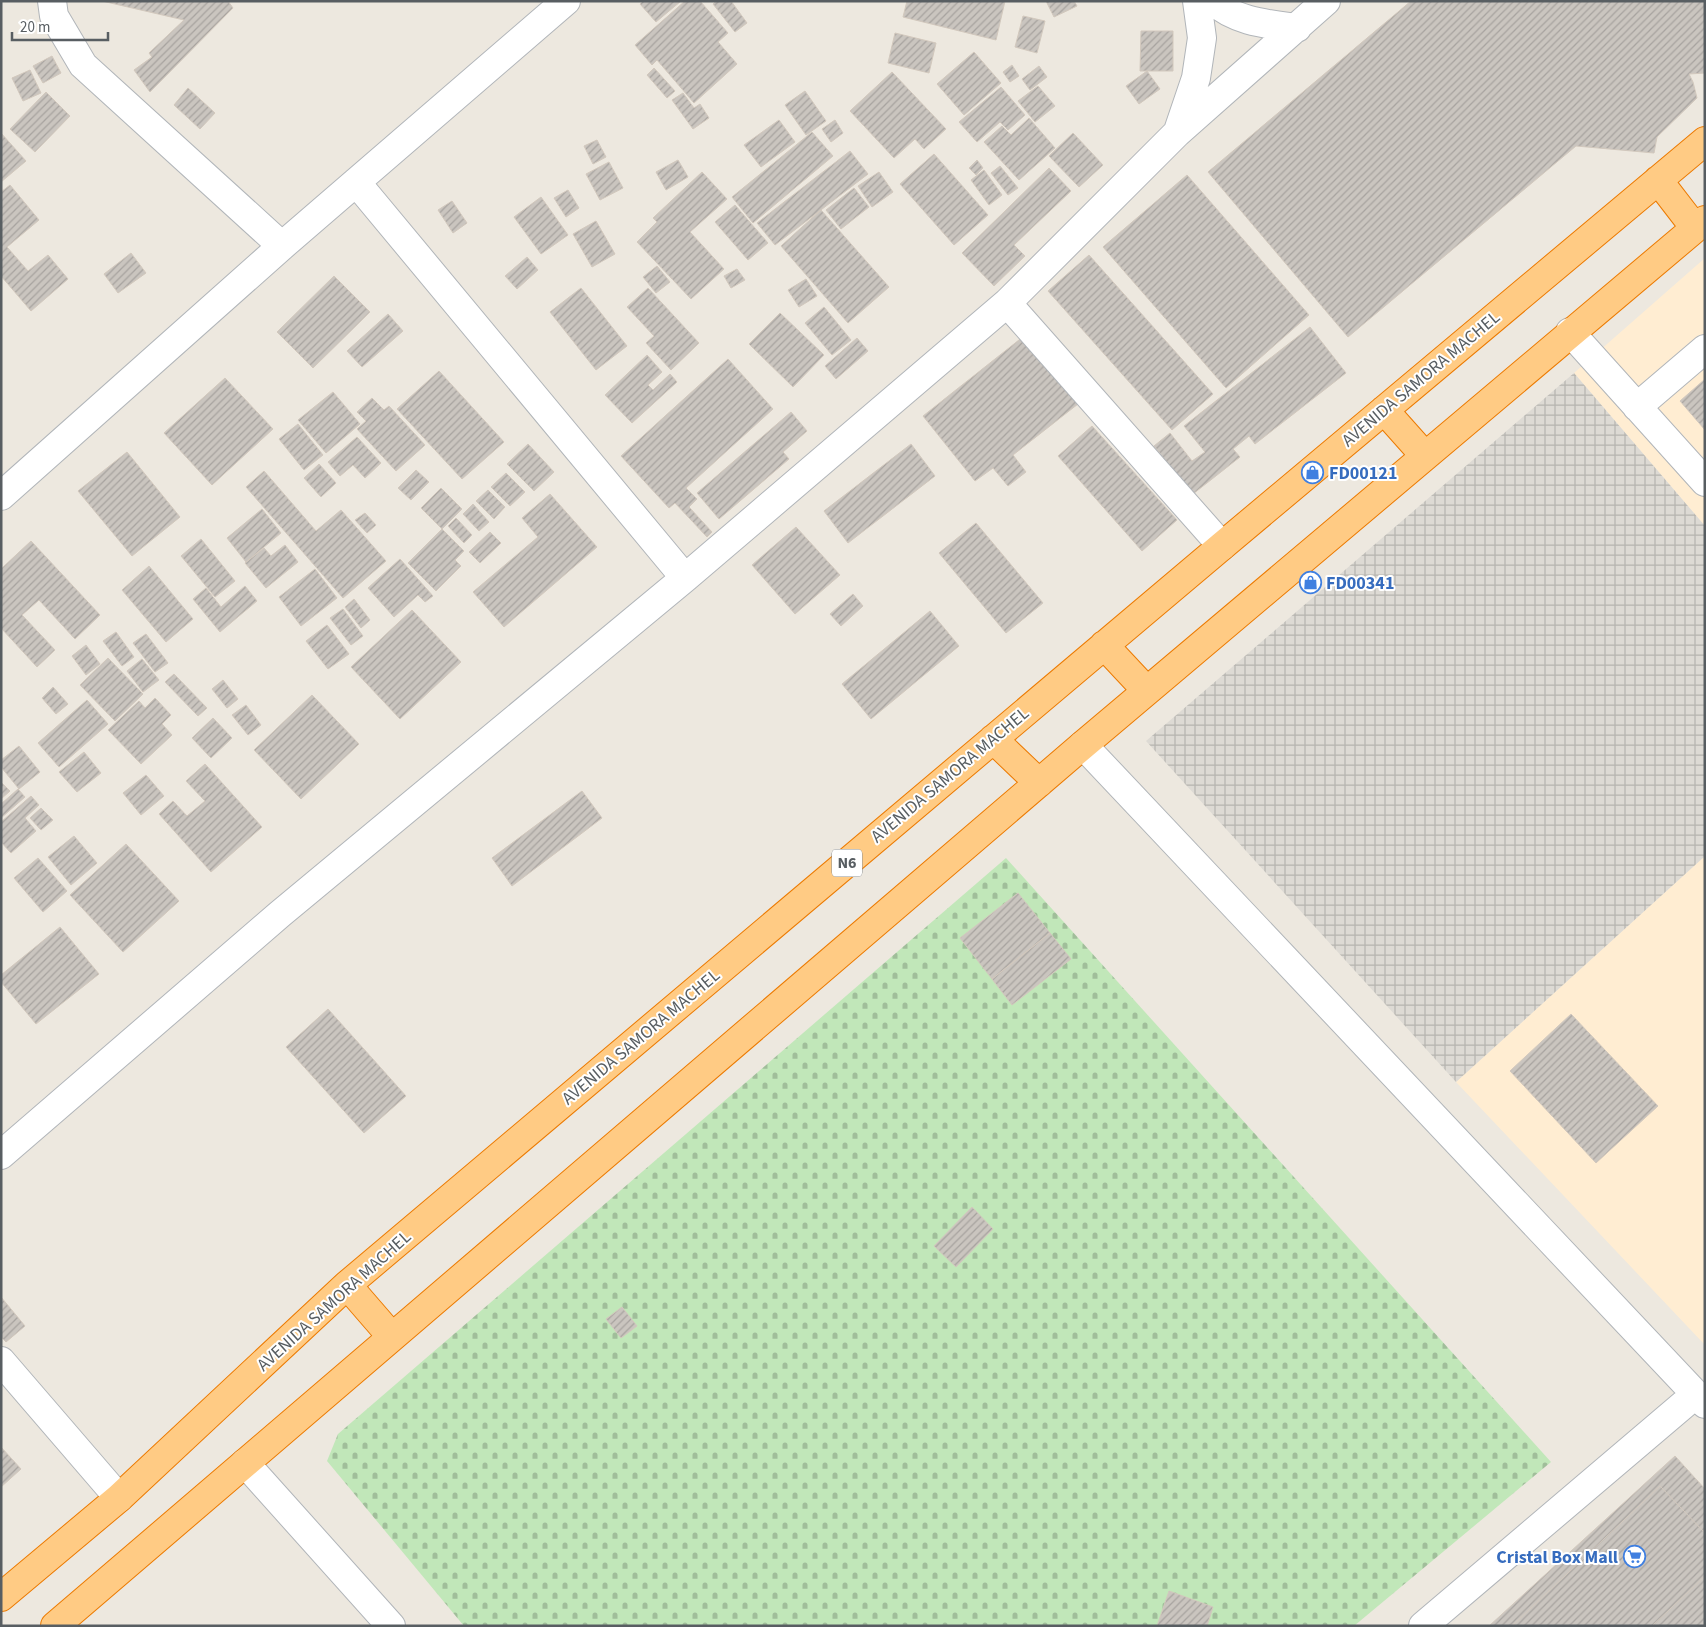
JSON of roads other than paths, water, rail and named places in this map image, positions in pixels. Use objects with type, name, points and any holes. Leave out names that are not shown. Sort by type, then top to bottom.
[{"type":"highway","name":"AVENIDA SAMORA MACHEL","points":[[1,1598],[119,1498],[347,1285],[1104,645],[1705,142]]},
{"type":"highway","points":[[54,1626],[1083,745],[1700,224],[1658,180]]},
{"type":"highway","points":[[1384,410],[1425,456]]},
{"type":"highway","points":[[1104,645],[1147,691]]},
{"type":"highway","points":[[993,739],[1039,783]]},
{"type":"highway","points":[[347,1285],[392,1337]]},
{"type":"street","points":[[52,1],[54,16],[83,65],[282,246]]},
{"type":"street","points":[[1,496],[282,246],[566,1]]},
{"type":"street","points":[[1177,133],[1196,78],[1202,38],[1197,1]]},
{"type":"street","points":[[1213,1],[1224,11],[1244,19],[1297,28]]},
{"type":"street","points":[[1,1155],[280,914],[685,578],[1006,303],[1177,133],[1326,1]]},
{"type":"street","points":[[356,182],[685,578]]},
{"type":"street","points":[[1006,303],[1222,546]]},
{"type":"street","points":[[1570,332],[1705,482]]},
{"type":"street","points":[[1637,407],[1705,349]]},
{"type":"street","points":[[1083,745],[1700,1399],[1423,1626]]},
{"type":"street","points":[[1,1361],[119,1498]]},
{"type":"street","points":[[245,1463],[391,1626]]},
{"type":"place","name":"FD00121","points":[[1313,473]]},
{"type":"place","name":"FD00341","points":[[1310,583]]},
{"type":"place","name":"Cristal Box Mall","points":[[1634,1557]]}]
